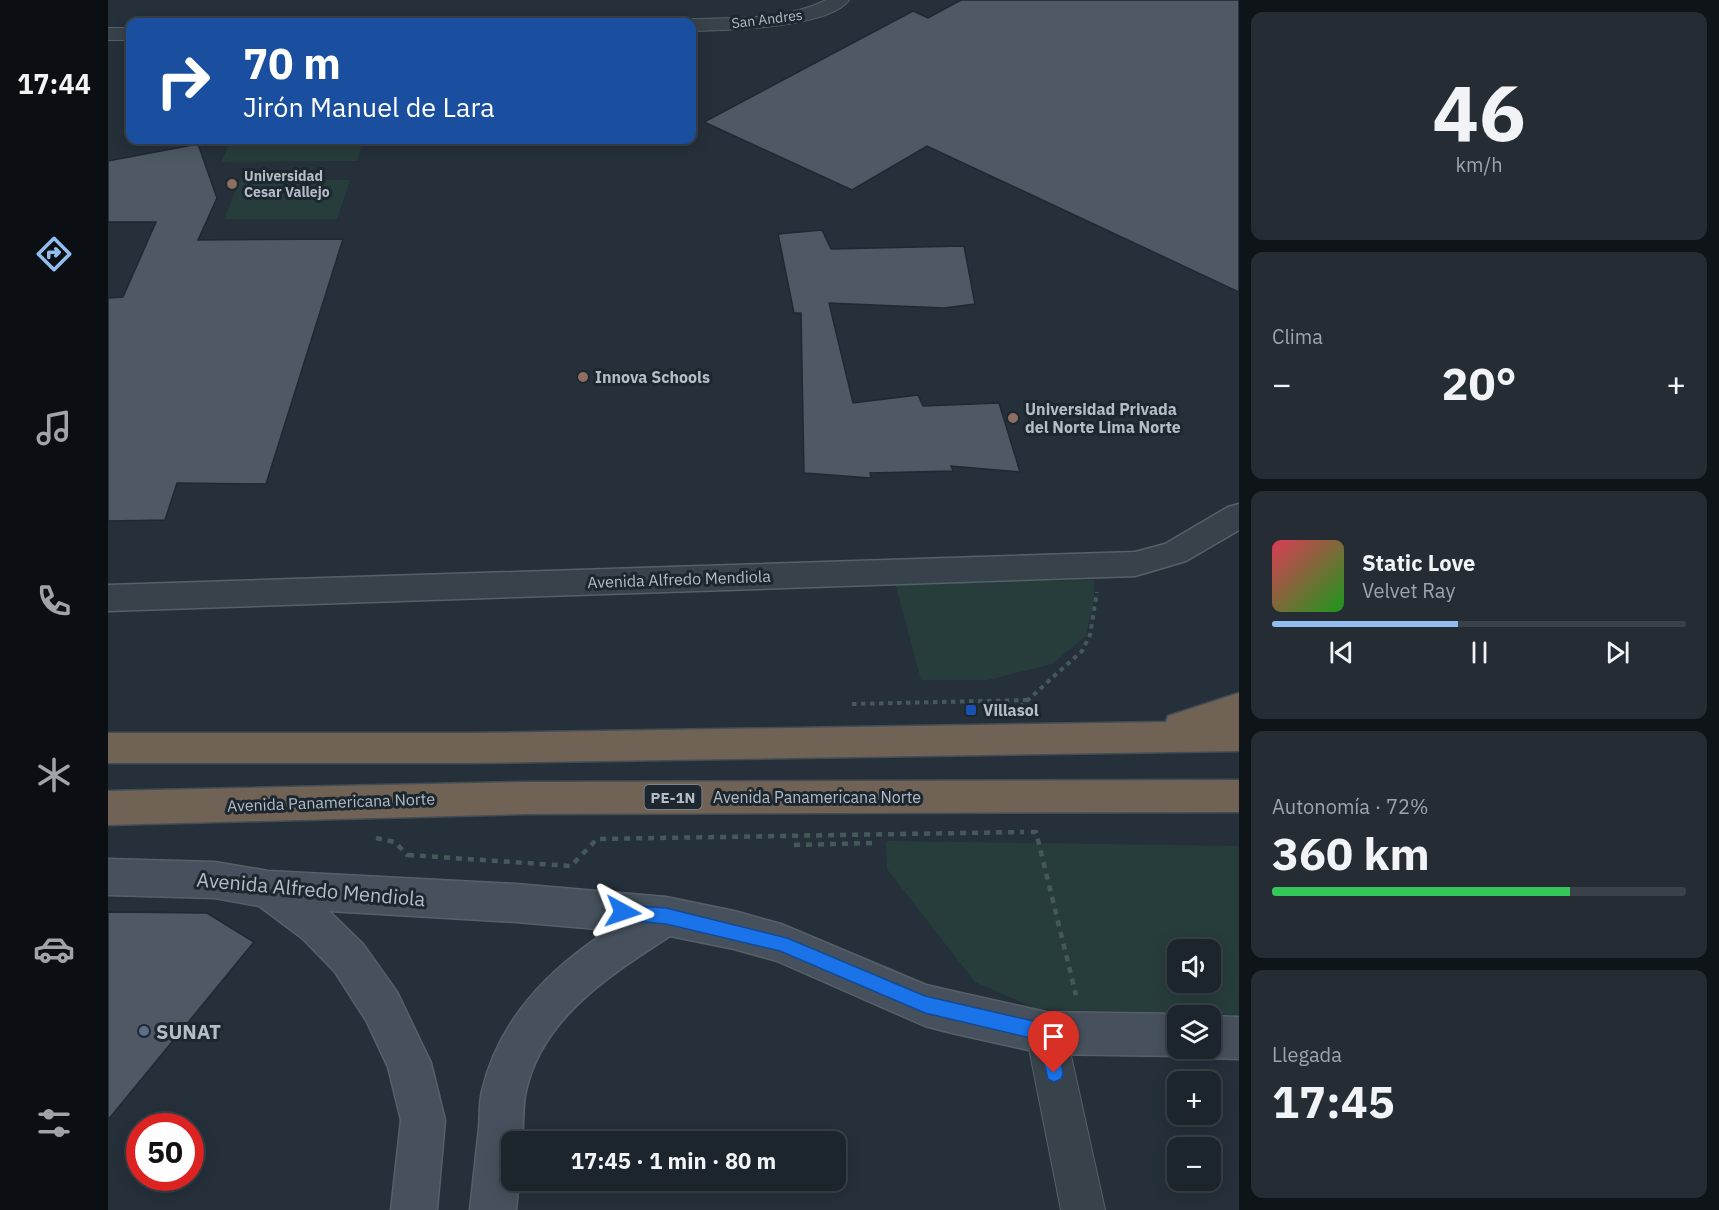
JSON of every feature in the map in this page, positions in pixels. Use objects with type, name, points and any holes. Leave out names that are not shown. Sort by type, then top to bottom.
[{"type":"highway","points":[[1152,736],[1239,708]]},
{"type":"highway","points":[[108,734],[177,747]]},
{"type":"highway","points":[[108,748],[471,748],[1239,736]]},
{"type":"highway","name":"Avenida Panamericana Norte","points":[[108,808],[525,798],[1239,796]]},
{"type":"main road","name":"Avenida Alfredo Mendiola","points":[[108,877],[215,880],[268,889],[516,903],[666,916],[734,930],[781,943],[925,1005],[1046,1033],[1167,1035]]},
{"type":"main road","points":[[268,889],[316,925],[349,958],[382,1007],[409,1063],[423,1120],[414,1210]]},
{"type":"main road","points":[[493,1210],[504,1089],[520,1043],[551,1000],[593,963],[666,916]]},
{"type":"main road","points":[[1221,1037],[1239,1038]]},
{"type":"street","name":"San Andres","points":[[696,25],[746,24],[815,13],[840,0]]},
{"type":"street","points":[[108,34],[126,34]]},
{"type":"street","name":"Avenida Alfredo Mendiola","points":[[108,598],[1097,567],[1136,564],[1176,553],[1239,515]]},
{"type":"street","points":[[1046,1033],[1083,1210]]},
{"type":"path","points":[[852,704],[1029,700],[1082,651],[1090,635],[1098,590]]},
{"type":"path","points":[[408,855],[571,866],[597,839],[1036,832],[1077,999]]},
{"type":"path","points":[[794,845],[873,843]]},
{"type":"green space","points":[[229,144],[362,144],[357,161],[221,162]]},
{"type":"green space","points":[[240,180],[350,180],[337,219],[224,219]]},
{"type":"green space","points":[[1094,580],[1094,599],[1086,636],[1052,664],[987,680],[921,680],[895,583]]},
{"type":"green space","points":[[886,841],[1239,846],[1239,1015],[1221,1014],[1221,1005],[1167,1005],[1167,1013],[1037,1009],[975,982],[887,869]]},
{"type":"building","points":[[961,0],[1239,0],[1239,292],[927,146],[852,190],[704,122],[913,11],[928,18]]},
{"type":"building","points":[[198,144],[217,198],[198,240],[343,239],[266,484],[177,483],[165,520],[108,521],[108,298],[123,297],[156,222],[108,222],[108,161]]},
{"type":"building","points":[[822,230],[831,249],[964,246],[975,304],[944,308],[829,303],[853,403],[918,395],[923,406],[999,403],[1020,472],[951,466],[953,471],[870,473],[871,478],[804,473],[801,313],[794,313],[778,234]]},
{"type":"building","name":"SUNAT","points":[[108,912],[207,913],[254,942],[108,1120]]},
{"type":"place","name":"Universidad Cesar Vallejo","points":[[232,184]]},
{"type":"place","name":"Innova Schools","points":[[583,377]]},
{"type":"place","name":"Universidad Privada del Norte Lima Norte","points":[[1013,418]]},
{"type":"place","name":"Villasol","points":[[971,710]]},
{"type":"place","name":"SUNAT","points":[[144,1031]]},
{"type":"route","points":[[623,912],[666,916],[734,930],[781,943],[925,1005],[1046,1033],[1054,1073]]}]
